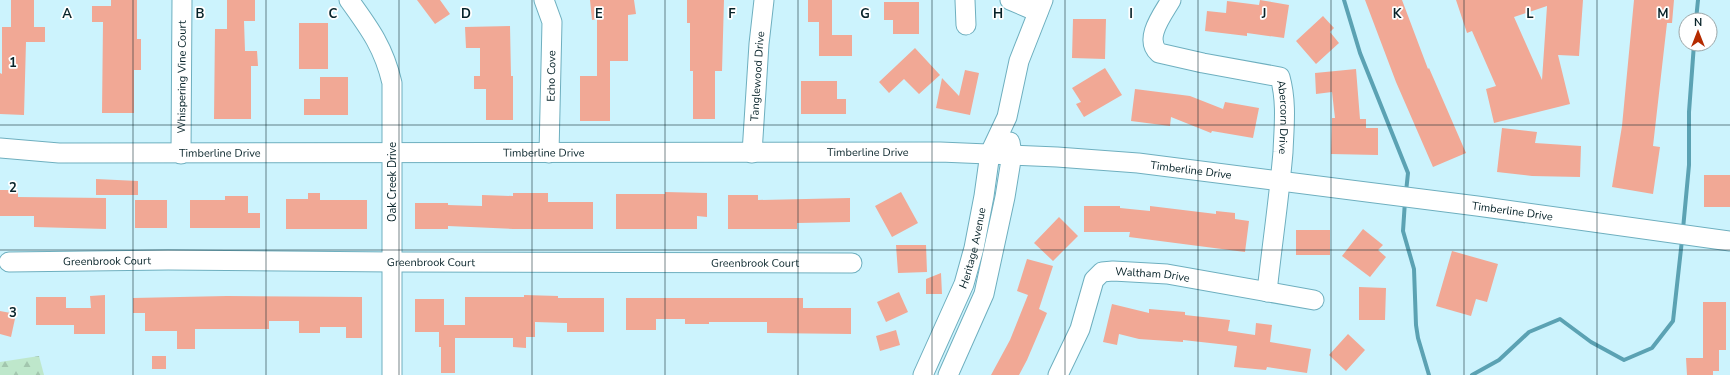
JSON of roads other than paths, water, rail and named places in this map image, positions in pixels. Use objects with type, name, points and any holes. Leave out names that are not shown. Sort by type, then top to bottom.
[{"type":"street","name":"Whispering Vine Court","points":[[181,154],[182,0]]},
{"type":"street","name":"Oak Creek Drive","points":[[349,0],[382,48],[392,83],[392,375]]},
{"type":"street","name":"Echo Cove","points":[[544,0],[552,22],[549,153]]},
{"type":"street","name":"Tanglewood Drive","points":[[752,153],[759,44],[764,0]]},
{"type":"street","points":[[965,0],[966,26]]},
{"type":"street","points":[[1010,0],[1041,6]]},
{"type":"street","name":"Abercorn Drive","points":[[1171,0],[1157,23],[1153,40],[1154,48],[1159,53],[1203,63],[1280,77],[1284,90],[1285,119],[1280,181],[1267,292]]},
{"type":"street","name":"Heritage Avenue","points":[[923,375],[964,284],[978,226],[990,153],[1007,117],[1019,61],[1041,6]]},
{"type":"street","name":"Heritage Avenue","points":[[948,375],[984,294],[1005,197],[1012,154],[1007,117]]},
{"type":"street","name":"Timberline Drive","points":[[0,148],[59,153],[181,154],[392,152],[940,152],[1012,154],[1138,162],[1730,242]]},
{"type":"street","name":"Greenbrook Court","points":[[10,262],[168,260],[852,263]]},
{"type":"street","name":"Waltham Drive","points":[[1058,375],[1080,329],[1094,280],[1102,272],[1113,271],[1167,274],[1314,300]]},
{"type":"waterway","points":[[1344,0],[1360,53],[1408,173],[1406,192]]},
{"type":"waterway","points":[[1697,12],[1698,0]]},
{"type":"waterway","points":[[1683,229],[1689,165],[1689,112],[1693,52]]},
{"type":"waterway","points":[[1405,201],[1403,231],[1414,269],[1416,325],[1418,338],[1429,375]]},
{"type":"waterway","points":[[1472,375],[1499,360],[1529,332],[1560,319],[1591,342],[1624,360],[1652,348],[1673,321],[1682,240]]}]
